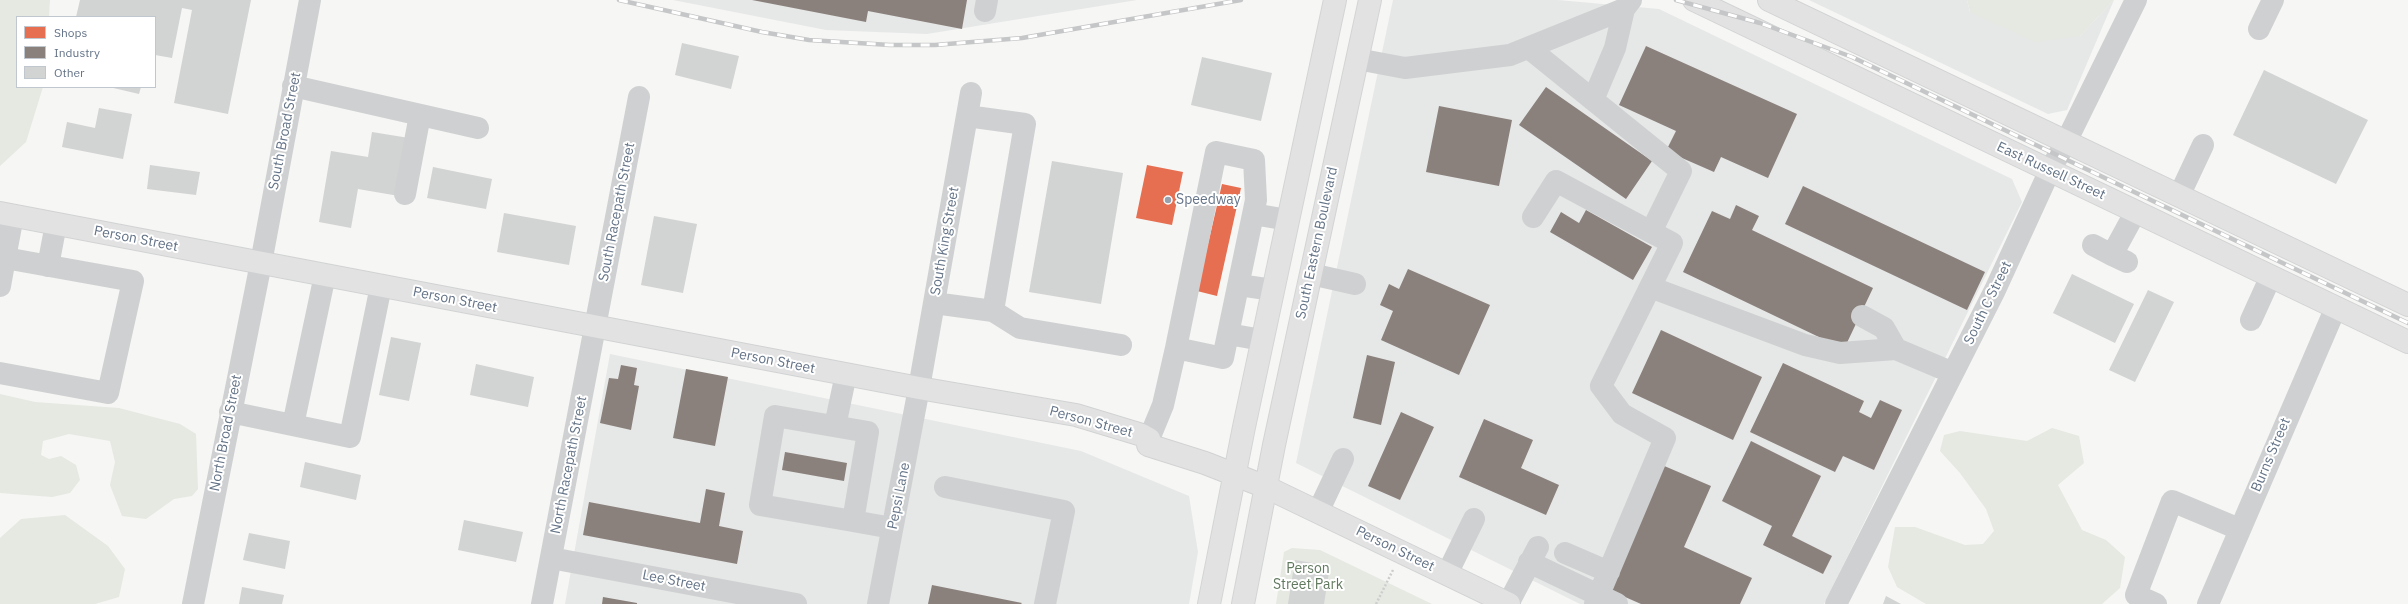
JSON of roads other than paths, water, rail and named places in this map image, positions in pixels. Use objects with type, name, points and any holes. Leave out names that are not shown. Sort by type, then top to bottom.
[{"type":"main road","points":[[1210,604],[1262,340],[1335,0]]},
{"type":"main road","name":"South Eastern Boulevard","points":[[1243,604],[1266,487],[1370,0]]},
{"type":"main road","name":"East Russell Street","points":[[1694,0],[2408,342]]},
{"type":"main road","points":[[1769,0],[2408,306]]},
{"type":"main road","name":"Person Street","points":[[6,215],[919,388],[1076,415],[1113,425],[1149,439],[1148,446],[1205,463],[1234,476],[1266,487],[1508,604]]},
{"type":"street","name":"South Broad Street","points":[[260,263],[310,0]]},
{"type":"street","name":"South C Street","points":[[1836,604],[1995,290],[2050,170],[2066,142],[2136,0]]},
{"type":"street","points":[[2259,29],[2273,0]]},
{"type":"street","points":[[1357,59],[1405,68],[1510,55],[1530,48],[1627,5]]},
{"type":"street","points":[[1593,100],[1615,48],[1627,5]]},
{"type":"street","points":[[1530,48],[1681,171],[1651,232]]},
{"type":"street","points":[[294,86],[478,128]]},
{"type":"street","name":"South King Street","points":[[919,388],[971,93]]},
{"type":"street","name":"South Racepath Street","points":[[595,327],[639,97]]},
{"type":"street","points":[[405,194],[420,115]]},
{"type":"street","points":[[967,116],[1024,124],[993,311]]},
{"type":"street","points":[[2179,196],[2203,145]]},
{"type":"street","points":[[1149,439],[1163,405],[1216,152],[1254,160],[1256,200],[1223,358],[1176,348]]},
{"type":"street","points":[[1508,604],[1533,555],[1604,601],[1609,572],[1665,438],[1622,414],[1601,386],[1672,243],[1556,182],[1533,217]]},
{"type":"street","points":[[2093,244],[2120,258],[2136,211]]},
{"type":"street","points":[[1253,214],[1288,220]]},
{"type":"street","points":[[0,286],[5,258],[6,215]]},
{"type":"street","points":[[48,266],[56,224]]},
{"type":"street","points":[[0,373],[108,393],[133,281],[5,258]]},
{"type":"street","name":"North Broad Street","points":[[193,604],[260,263]]},
{"type":"street","points":[[1311,274],[1355,284]]},
{"type":"street","points":[[293,425],[324,275]]},
{"type":"street","points":[[2251,320],[2271,276]]},
{"type":"street","points":[[1239,285],[1273,290]]},
{"type":"street","points":[[230,412],[350,437],[381,286]]},
{"type":"street","points":[[1650,287],[1805,345],[1840,354],[1896,349],[1953,373]]},
{"type":"street","points":[[934,303],[993,311],[1020,328],[1121,345]]},
{"type":"street","name":"Burns Street","points":[[2208,604],[2239,529],[2336,307]]},
{"type":"street","points":[[1862,316],[1884,328],[1896,349]]},
{"type":"street","name":"North Racepath Street","points":[[542,604],[595,327]]},
{"type":"street","points":[[1228,334],[1262,340]]},
{"type":"street","points":[[835,426],[846,374]]},
{"type":"street","name":"Pepsi Lane","points":[[878,604],[919,388]]},
{"type":"street","points":[[853,521],[868,432],[775,416],[760,505],[892,528]]},
{"type":"street","points":[[1318,512],[1343,459]]},
{"type":"street","points":[[945,487],[1064,511],[1045,604]]},
{"type":"street","points":[[2156,604],[2136,595],[2172,501],[2239,529]]},
{"type":"street","points":[[1447,574],[1474,519]]},
{"type":"street","points":[[1565,554],[1609,572]]},
{"type":"street","name":"Lee Street","points":[[551,558],[796,604]]},
{"type":"railway","points":[[619,0],[762,32],[809,40],[890,45],[935,45],[1022,38],[1241,0]]},
{"type":"railway","points":[[1676,0],[1760,23],[1852,57],[2408,323]]},
{"type":"place","name":"Speedway","points":[[1168,200]]},
{"type":"park label","name":"Person Street Park","points":[[1308,578]]}]
